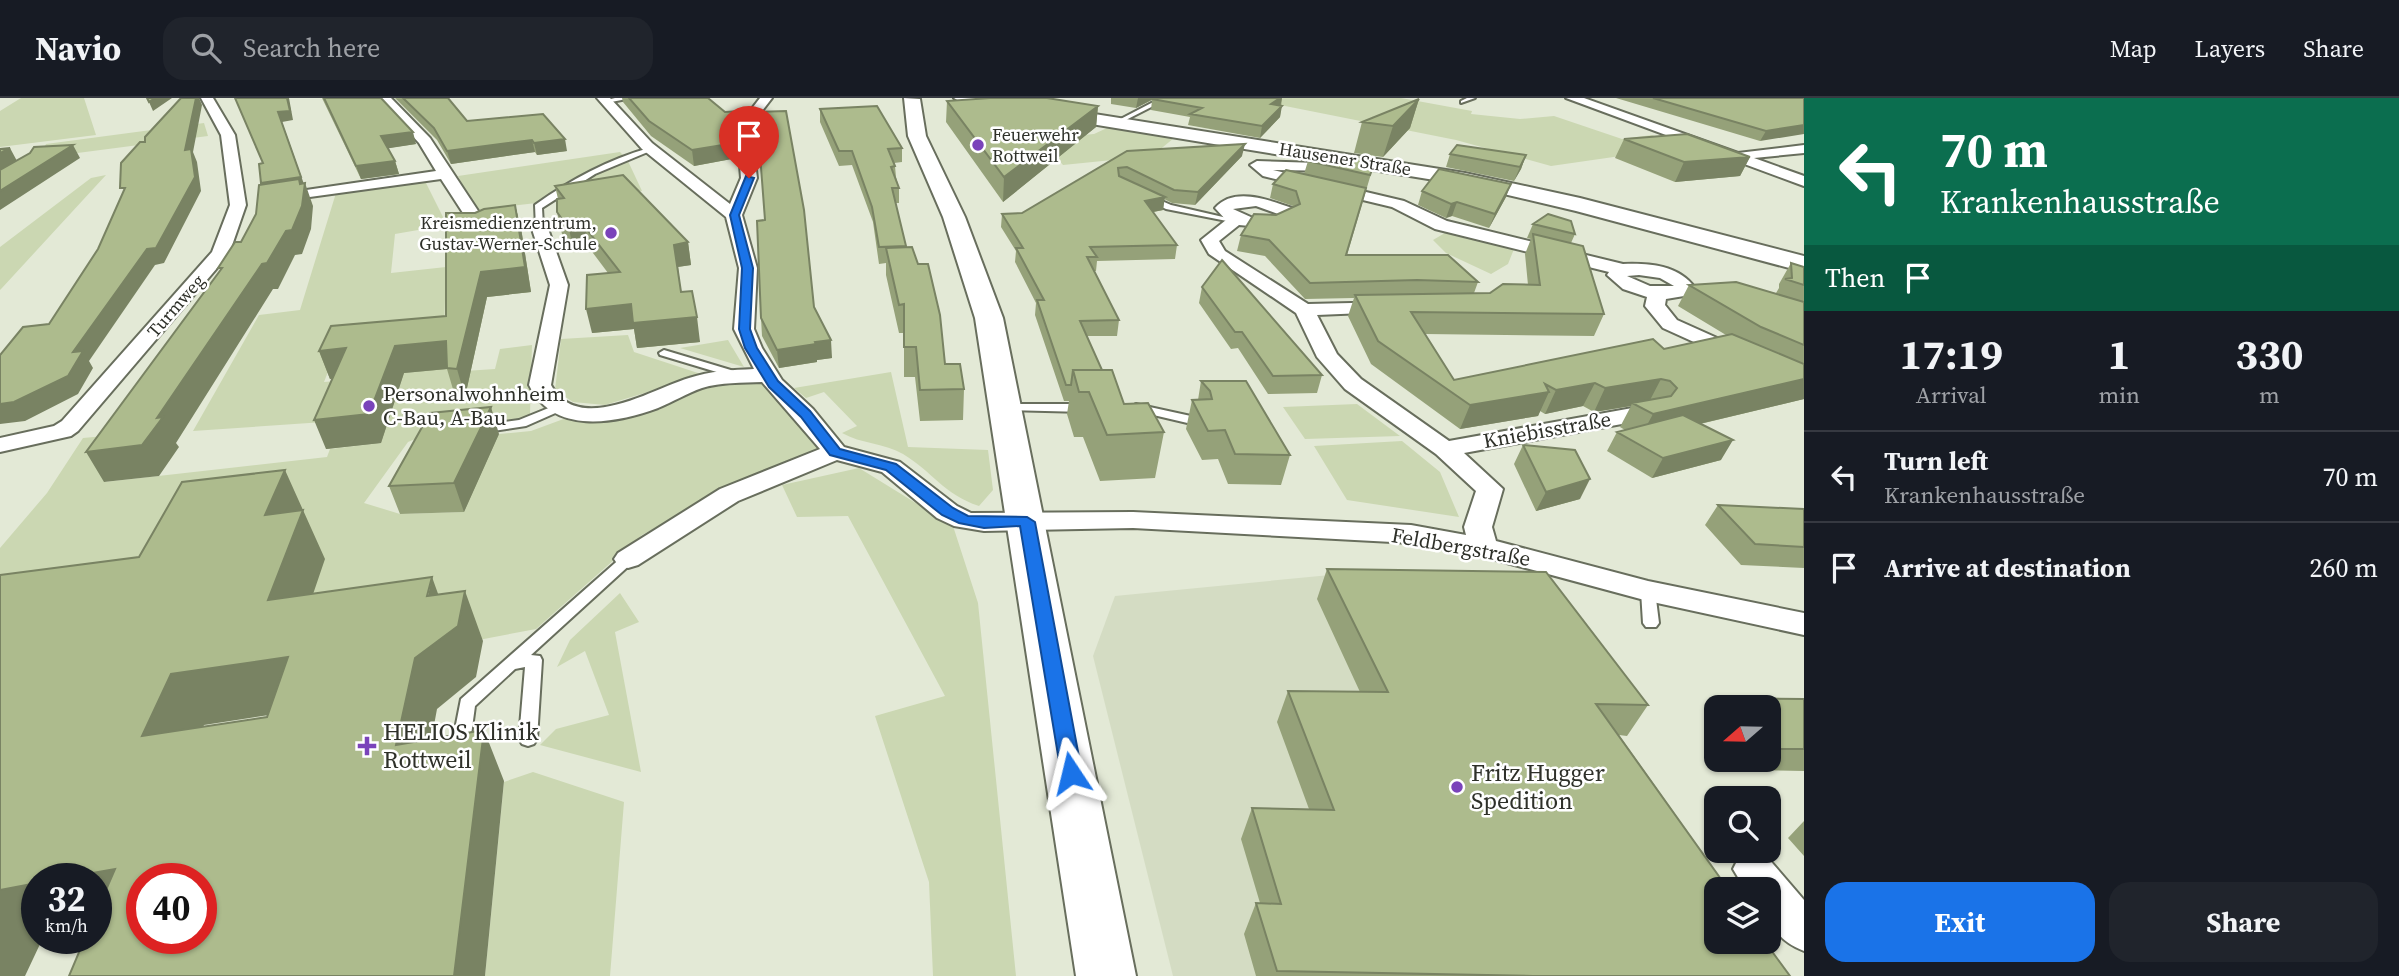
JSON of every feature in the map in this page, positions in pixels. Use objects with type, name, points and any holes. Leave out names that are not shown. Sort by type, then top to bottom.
[{"type":"street","name":"Turmweg","points":[[0,445],[62,432],[70,426],[220,254],[238,205],[228,135],[207,98]]},
{"type":"street","points":[[383,98],[425,141],[482,229]]},
{"type":"street","points":[[734,215],[749,178],[746,139],[753,115],[766,98]]},
{"type":"street","name":"Hausener Straße","points":[[962,98],[1026,104],[1114,124],[1375,163],[1580,205],[1804,264]]},
{"type":"street","points":[[1572,98],[1804,181]]},
{"type":"street","points":[[915,99],[916,134],[954,217],[989,318],[1106,976]]},
{"type":"street","points":[[605,100],[651,149],[734,215],[748,268],[744,329],[751,348],[767,375],[806,414],[835,452],[729,495],[628,559]]},
{"type":"street","points":[[1738,156],[1804,149]]},
{"type":"street","points":[[1375,163],[1335,168],[1257,165],[1268,173],[1398,205],[1441,225],[1623,270],[1648,270],[1702,287]]},
{"type":"street","points":[[238,205],[445,174]]},
{"type":"street","name":"Kniebisstraße","points":[[1235,219],[1209,240],[1218,254],[1304,310],[1328,357],[1353,384],[1445,449],[1490,489],[1478,527],[1483,547]]},
{"type":"street","points":[[539,226],[559,285],[540,385],[543,396],[556,409],[587,414],[617,411],[647,404],[699,381],[767,375]]},
{"type":"street","points":[[1623,270],[1616,275],[1625,284],[1658,293],[1682,291],[1684,285],[1681,282]]},
{"type":"street","points":[[1658,293],[1655,306],[1670,324],[1804,385]]},
{"type":"street","points":[[1304,310],[1412,305]]},
{"type":"street","name":"Kniebisstraße","points":[[1445,449],[1649,412]]},
{"type":"street","name":"Feldbergstraße","points":[[835,452],[891,467],[947,512],[964,520],[984,523],[1133,520],[1411,534],[1483,547],[1648,590],[1804,624]]},
{"type":"street","points":[[1753,869],[1804,931]]},
{"type":"lane","points":[[605,100],[629,98]]},
{"type":"lane","points":[[1145,98],[1157,103]]},
{"type":"lane","points":[[1114,124],[1166,98]]},
{"type":"lane","points":[[1463,102],[1472,98]]},
{"type":"lane","points":[[539,226],[538,208],[566,186],[633,154],[651,149]]},
{"type":"lane","name":"Kniebisstraße","points":[[1133,190],[1169,207],[1235,219]]},
{"type":"lane","points":[[664,353],[744,377]]},
{"type":"lane","points":[[1006,408],[1101,408]]},
{"type":"lane","points":[[1129,408],[1142,408],[1196,421]]},
{"type":"lane","points":[[468,430],[522,423],[556,409]]},
{"type":"lane","points":[[460,750],[467,703],[628,559]]},
{"type":"lane","points":[[1648,590],[1651,623]]},
{"type":"lane","points":[[510,664],[534,660],[528,739]]},
{"type":"shaded area","points":[[21,98],[84,98],[96,135],[0,147],[0,111]]},
{"type":"shaded area","points":[[1245,98],[1401,98],[1472,111],[1471,114],[1520,119],[1554,116],[1622,139],[1652,135],[1683,147],[1551,166],[1456,140]]},
{"type":"shaded area","points":[[204,123],[208,136],[39,158],[46,144]]},
{"type":"shaded area","points":[[1107,128],[1174,138],[1152,156],[1063,165],[1041,139],[1094,134]]},
{"type":"shaded area","points":[[620,152],[627,159],[642,191],[475,210],[458,176]]},
{"type":"shaded area","points":[[106,175],[0,290],[0,247],[91,178]]},
{"type":"shaded area","points":[[425,181],[447,225],[395,234],[391,273],[446,267],[444,332],[339,344],[324,382],[348,380],[324,422],[193,431],[259,315],[300,310],[336,193]]},
{"type":"shaded area","points":[[1450,230],[1516,244],[1508,264],[1491,274],[1446,253],[1433,240]]},
{"type":"shaded area","points":[[628,335],[634,352],[704,375],[605,405],[573,402],[555,390],[561,339]]},
{"type":"shaded area","points":[[728,340],[744,367],[680,348]]},
{"type":"shaded area","points":[[532,345],[530,414],[520,419],[445,427],[408,442],[364,503],[400,514],[464,512],[499,434],[531,431],[569,417],[617,420],[680,392],[761,380],[827,451],[718,494],[642,535],[536,629],[447,646],[0,630],[0,548],[47,493],[83,438],[137,433],[105,482],[327,457],[330,449],[381,443],[404,373],[462,367],[465,371],[495,369],[500,349]]},
{"type":"shaded area","points":[[891,372],[908,447],[988,450],[993,490],[979,506],[947,489],[903,454],[842,433],[857,426],[824,392],[806,398],[794,388]]},
{"type":"shaded area","points":[[1357,404],[1400,436],[1305,439],[1283,407]]},
{"type":"shaded area","points":[[1402,441],[1440,472],[1459,517],[1347,500],[1314,446]]},
{"type":"shaded area","points":[[859,468],[953,526],[978,603],[1016,976],[933,976],[929,882],[875,716],[945,696],[848,516],[797,517],[782,485]]},
{"type":"shaded area","points":[[1330,575],[1704,930],[1704,954],[1724,954],[1736,976],[1173,976],[1093,656],[1115,596]]},
{"type":"shaded area","points":[[620,593],[639,622],[615,632],[641,772],[540,745],[556,729],[609,715],[585,651],[557,667],[570,640]]},
{"type":"shaded area","points":[[533,772],[624,802],[610,976],[485,976],[504,782]]},
{"type":"building","points":[[181,98],[196,98],[185,150],[191,149],[195,177],[156,248],[147,249],[73,352],[83,351],[68,376],[14,402],[0,404],[0,355],[23,327],[49,324],[98,249],[125,188],[120,188],[121,163],[140,142],[145,142],[145,137]]},
{"type":"building","points":[[235,98],[287,98],[290,111],[278,112],[301,177],[261,183],[259,164],[263,163]]},
{"type":"building","points":[[324,98],[381,98],[413,132],[381,136],[395,161],[356,166]]},
{"type":"building","points":[[403,98],[448,98],[467,121],[543,114],[565,139],[534,143],[532,140],[447,151],[434,128]]},
{"type":"building","points":[[629,98],[708,98],[725,112],[739,111],[734,124],[735,143],[692,150],[649,121]]},
{"type":"building","points":[[1047,98],[1098,106],[1004,177],[947,101]]},
{"type":"building","points":[[1280,98],[1271,104],[1282,106],[1262,126],[1190,114],[1202,108],[1152,99]]},
{"type":"building","points":[[1653,98],[1804,98],[1804,125],[1766,131]]},
{"type":"building","points":[[1419,99],[1393,126],[1362,122]]},
{"type":"building","points":[[877,106],[902,148],[888,149],[895,166],[891,167],[899,188],[892,188],[906,246],[879,247],[872,207],[852,151],[839,151],[820,109]]},
{"type":"building","points":[[786,111],[804,210],[814,307],[831,340],[777,350],[761,318],[757,221],[765,220],[759,141],[755,141],[754,126],[758,112]]},
{"type":"building","points":[[1687,134],[1750,157],[1684,162],[1624,139]]},
{"type":"building","points":[[1245,144],[1198,192],[1174,190],[1127,167],[1118,168],[1119,176],[1165,197],[1145,201],[1177,245],[1090,247],[1097,257],[1087,257],[1119,320],[1080,321],[1102,370],[1073,370],[1071,385],[1066,385],[1037,300],[1044,300],[1016,248],[1023,248],[1002,214],[1022,213],[1127,151]]},
{"type":"building","points":[[73,145],[0,191],[0,170],[30,153],[34,147]]},
{"type":"building","points":[[1457,145],[1526,155],[1520,167],[1450,154]]},
{"type":"building","points":[[1373,158],[1366,165],[1373,167],[1370,175],[1308,161]]},
{"type":"building","points":[[1439,169],[1511,184],[1495,214],[1457,202],[1451,204],[1422,191]]},
{"type":"building","points":[[1286,170],[1366,188],[1346,255],[1448,255],[1478,282],[1417,280],[1310,283],[1269,240],[1241,235],[1254,214],[1276,215],[1300,204],[1296,191],[1273,184]]},
{"type":"building","points":[[623,175],[688,242],[674,245],[681,292],[692,291],[697,317],[633,323],[631,304],[586,309],[587,275],[620,272],[585,227],[569,229],[557,212],[557,199],[564,198],[555,186]]},
{"type":"building","points":[[299,179],[300,184],[305,183],[302,206],[292,230],[286,231],[267,263],[262,264],[157,418],[163,417],[142,445],[86,452],[222,268],[218,268],[235,242],[241,242],[256,214],[259,185]]},
{"type":"building","points":[[515,205],[525,267],[481,272],[457,369],[447,368],[446,341],[395,346],[369,414],[314,420],[346,348],[319,351],[331,326],[446,316],[446,213],[475,213],[484,209]]},
{"type":"building","points":[[1548,214],[1571,221],[1575,234],[1533,224]]},
{"type":"building","points":[[1533,234],[1583,246],[1604,314],[1411,312],[1454,380],[1653,339],[1664,349],[1732,334],[1804,364],[1804,379],[1653,414],[1632,403],[1671,396],[1677,388],[1670,381],[1661,379],[1605,388],[1595,383],[1556,390],[1545,384],[1549,392],[1470,405],[1378,341],[1355,295],[1490,293],[1503,284],[1540,285]]},
{"type":"building","points":[[912,247],[918,264],[928,264],[940,315],[945,364],[960,364],[964,389],[920,390],[916,347],[904,347],[904,304],[899,305],[886,248]]},
{"type":"building","points":[[1222,260],[1322,375],[1273,376],[1242,332],[1235,332],[1202,287]]},
{"type":"building","points":[[1791,263],[1804,267],[1804,285],[1785,279],[1792,278]]},
{"type":"building","points":[[1736,282],[1804,302],[1804,345],[1761,327],[1689,285]]},
{"type":"building","points":[[1073,370],[1112,370],[1124,404],[1148,403],[1164,432],[1107,435],[1089,392],[1079,392]]},
{"type":"building","points":[[1201,381],[1246,381],[1290,455],[1235,454],[1225,430],[1208,431],[1192,400],[1212,399],[1210,391]]},
{"type":"building","points":[[491,407],[454,483],[389,486],[430,413]]},
{"type":"building","points":[[1683,415],[1733,440],[1663,458],[1617,432]]},
{"type":"building","points":[[1523,445],[1575,450],[1590,479],[1546,492]]},
{"type":"building","name":"HELIOS Klinik Rottweil","points":[[285,470],[265,515],[303,510],[268,600],[432,577],[427,596],[465,591],[458,626],[415,658],[396,745],[484,730],[454,976],[69,976],[78,954],[112,954],[112,876],[115,869],[112,870],[112,863],[21,863],[21,886],[0,890],[0,575],[139,557],[182,482]],"holes":[[[288,657],[267,717],[142,736],[171,674]]]},
{"type":"building","points":[[1718,505],[1804,509],[1804,547],[1755,544]]},
{"type":"building","name":"Fritz Hugger Spedition","points":[[1327,569],[1546,572],[1648,705],[1596,704],[1704,855],[1704,863],[1709,863],[1719,877],[1704,877],[1704,954],[1774,954],[1790,976],[1533,976],[1277,971],[1256,903],[1281,904],[1252,808],[1334,810],[1288,691],[1388,692]]},
{"type":"building","points":[[1782,699],[1804,699],[1804,749],[1782,749]]},
{"type":"place","name":"Feuerwehr Rottweil","points":[[978,145]]},
{"type":"place","name":"Kreismedienzentrum, Gustav-Werner-Schule","points":[[611,233]]},
{"type":"place","name":"Personalwohnheim C-Bau, A-Bau","points":[[369,406]]},
{"type":"place","name":"HELIOS Klinik Rottweil","points":[[367,746]]},
{"type":"place","name":"Fritz Hugger Spedition","points":[[1457,787]]},
{"type":"route","points":[[749,178],[734,215],[748,268],[744,329],[751,348],[774,384],[806,414],[835,452],[854,454],[891,467],[947,512],[964,520],[984,523],[1027,522],[1071,773]]}]
